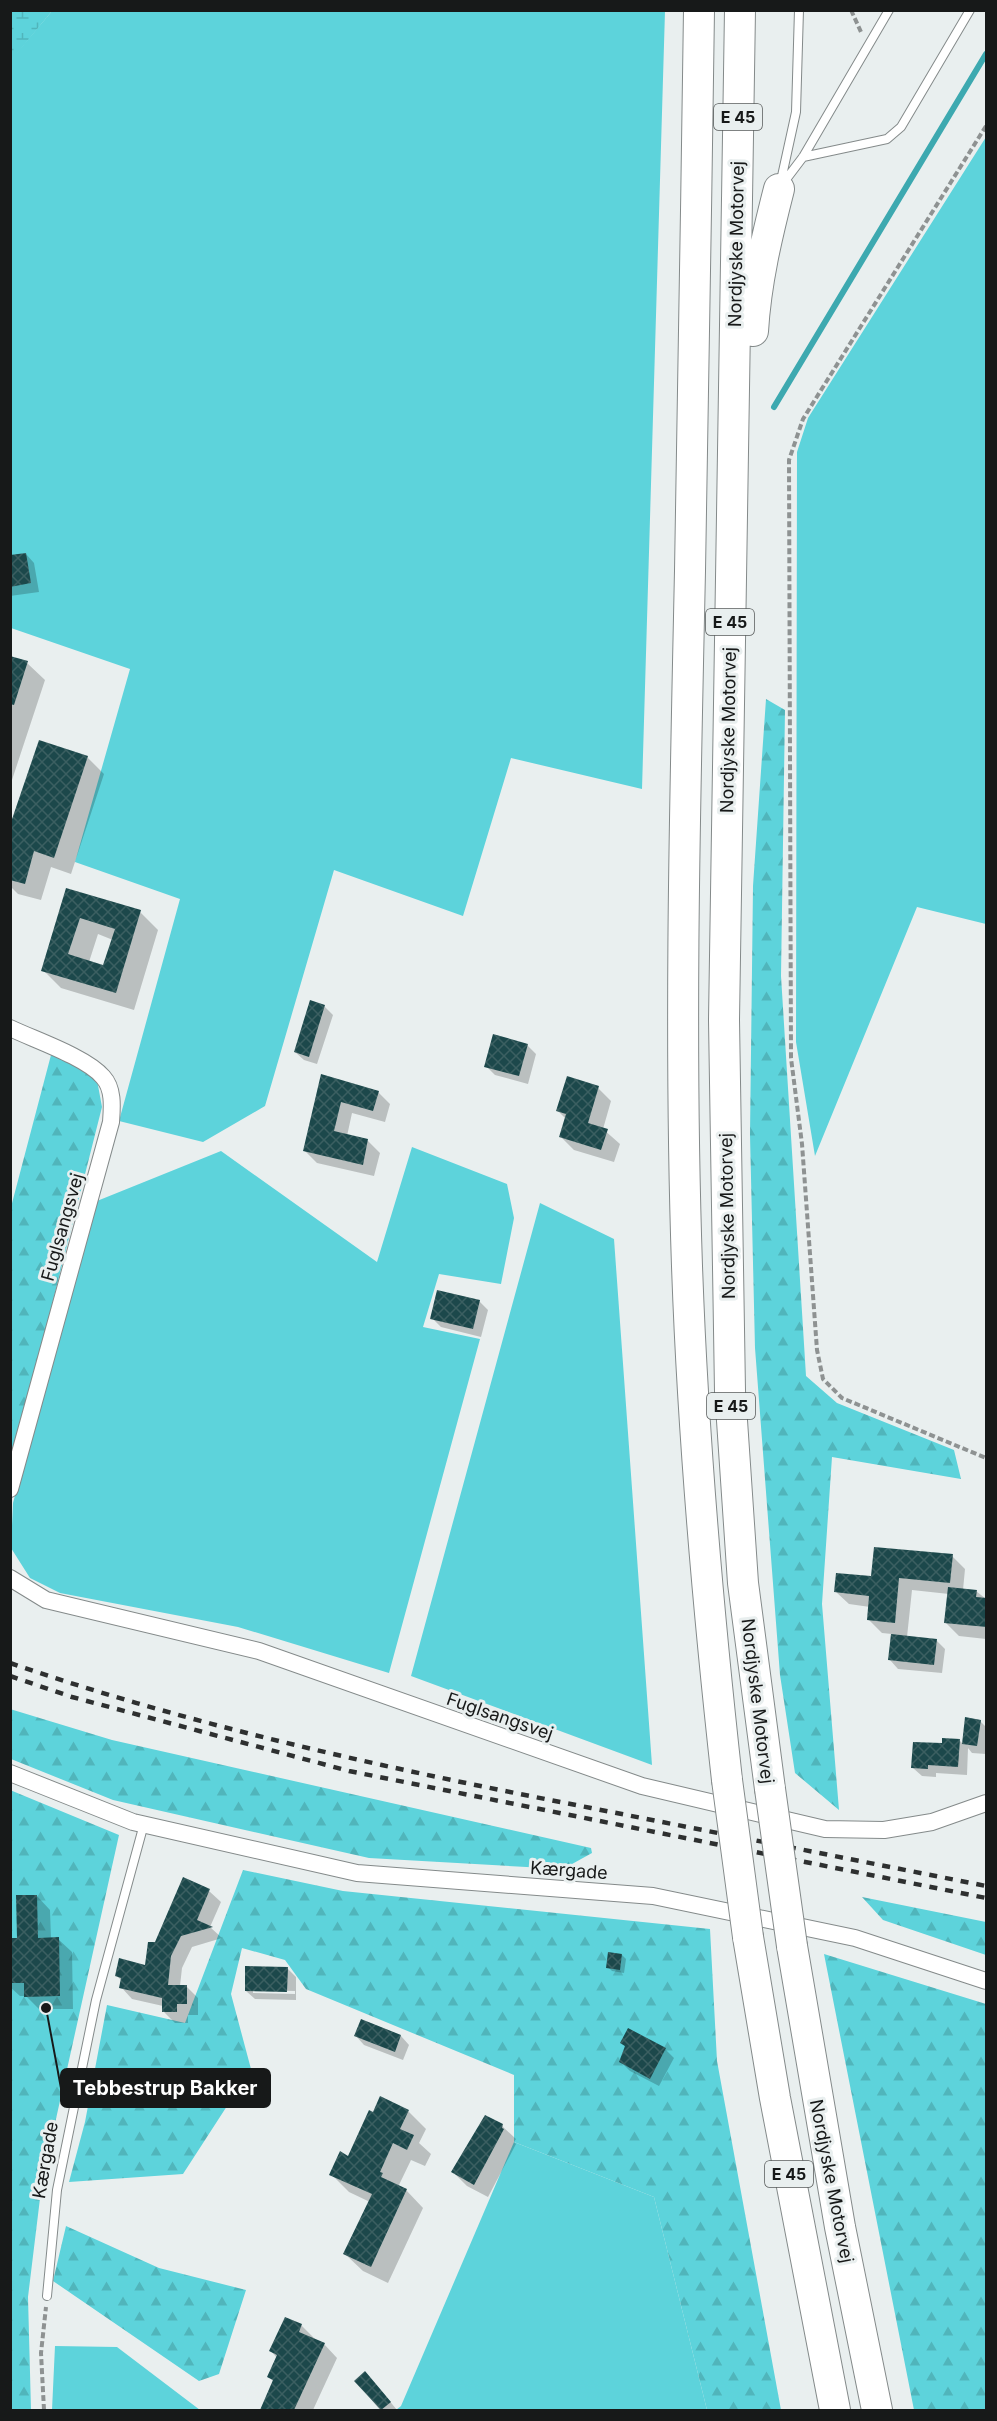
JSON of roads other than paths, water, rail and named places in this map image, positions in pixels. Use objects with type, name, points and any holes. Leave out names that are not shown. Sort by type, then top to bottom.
[{"type":"highway","points":[[686,10],[694,277]]},
{"type":"highway","name":"E 45","points":[[699,10],[694,410],[683,898],[687,1263],[695,1440],[713,1652],[748,1937],[783,2142],[836,2410]]},
{"type":"highway","name":"Nordjyske Motorvej","points":[[740,10],[724,1020],[730,1391],[743,1583],[792,1946],[840,2227],[877,2410]]},
{"type":"highway","points":[[724,1020],[747,573],[755,295],[765,242],[779,189]]},
{"type":"street","name":"Fuglsangsvej","points":[[10,1028],[83,1062],[104,1077],[112,1098],[111,1122],[10,1490]]},
{"type":"street","name":"Fuglsangsvej","points":[[10,1578],[46,1600],[259,1651],[642,1786],[825,1829],[884,1830],[932,1822],[987,1803]]},
{"type":"street","name":"Kærgade","points":[[10,1773],[144,1824],[357,1873],[652,1896],[855,1938],[987,1981]]},
{"type":"lane","points":[[779,189],[796,112],[799,10]]},
{"type":"lane","points":[[779,189],[803,157],[873,40],[888,10]]},
{"type":"lane","points":[[803,157],[887,139],[902,127],[970,10]]},
{"type":"lane","name":"Kærgade","points":[[47,2296],[57,2190],[92,2023],[144,1824]]},
{"type":"waterway","points":[[774,407],[986,54]]},
{"type":"railway","points":[[10,1663],[153,1708],[371,1763],[986,1886]]},
{"type":"railway","points":[[10,1676],[72,1697],[349,1771],[986,1898]]},
{"type":"place","name":"Tebbestrup Bakker","points":[[46,2008]]}]
